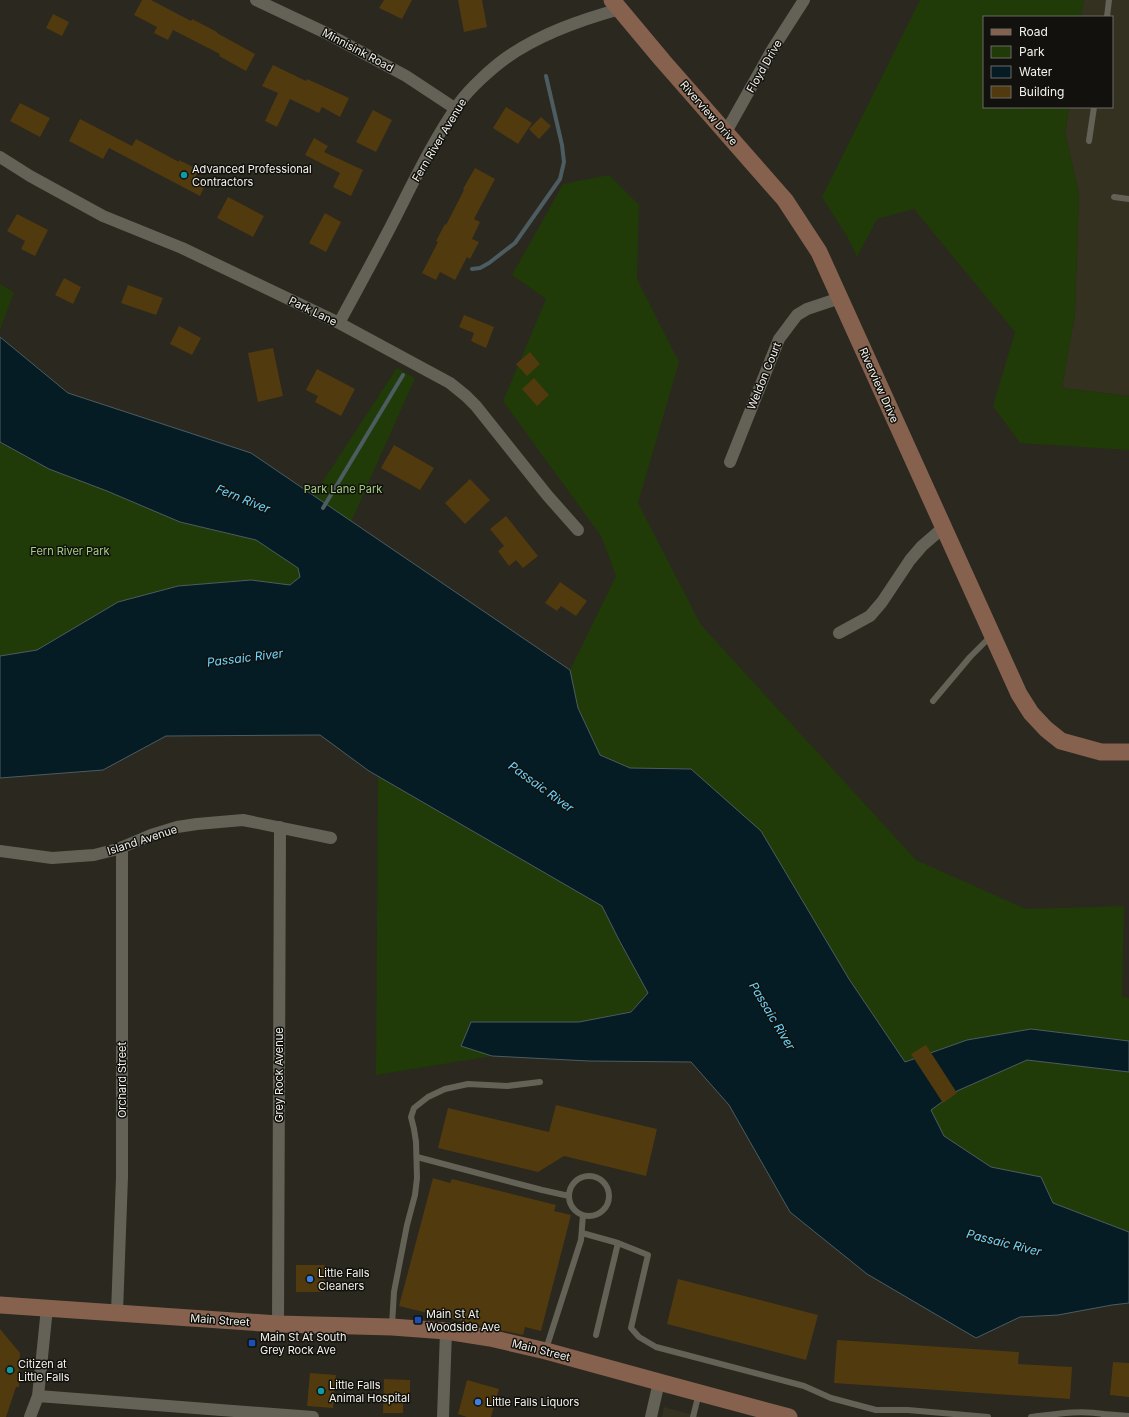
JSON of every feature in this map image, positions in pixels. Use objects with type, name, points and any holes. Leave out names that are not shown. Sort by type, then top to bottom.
[{"type":"main road","name":"Riverview Drive","points":[[616,4],[663,61],[785,200],[819,252],[1019,694],[1031,713],[1046,729],[1061,741],[1101,752],[1129,752]]},
{"type":"main road","name":"Main Street","points":[[0,1305],[278,1324],[392,1327],[446,1331],[490,1338],[546,1350],[789,1417]]},
{"type":"street","name":"Minnisink Road","points":[[256,0],[326,33],[399,72],[456,109]]},
{"type":"street","name":"Floyd Drive","points":[[726,132],[772,50],[804,0]]},
{"type":"street","name":"Fern River Avenue","points":[[339,323],[426,158],[460,101],[504,59],[521,47],[616,4]]},
{"type":"street","name":"Park Lane","points":[[0,157],[103,216],[182,248],[339,323],[450,383],[466,396],[578,530]]},
{"type":"street","name":"Weldon Court","points":[[730,462],[779,339],[797,315],[807,309],[840,298]]},
{"type":"street","points":[[839,633],[870,616],[882,602],[910,560],[922,546],[944,528]]},
{"type":"street","name":"Island Avenue","points":[[0,851],[52,858],[94,855],[122,847],[151,835],[177,827],[243,820],[331,838]]},
{"type":"street","name":"Grey Rock Avenue","points":[[278,1324],[280,827]]},
{"type":"street","name":"Orchard Street","points":[[118,1312],[122,1177],[122,847]]},
{"type":"street","points":[[30,1417],[38,1396],[47,1308]]},
{"type":"street","points":[[443,1417],[446,1331]]},
{"type":"street","points":[[651,1417],[659,1382]]},
{"type":"street","points":[[38,1396],[313,1417]]},
{"type":"lane","points":[[1107,16],[1109,0]]},
{"type":"lane","points":[[1089,141],[1094,108]]},
{"type":"lane","points":[[1114,197],[1129,199]]},
{"type":"lane","points":[[933,701],[970,657],[992,635]]},
{"type":"lane","points":[[392,1327],[394,1292],[415,1195],[417,1178],[417,1157],[411,1117],[414,1108],[428,1097],[445,1089],[468,1084],[507,1086],[540,1082]]},
{"type":"lane","points":[[417,1157],[569,1196]]},
{"type":"lane","points":[[589,1176],[602,1181],[606,1186],[608,1193],[606,1206],[602,1211],[596,1214],[583,1215],[577,1212],[572,1208],[569,1196],[573,1184],[583,1177],[589,1176]]},
{"type":"lane","points":[[546,1350],[581,1240],[583,1215]]},
{"type":"lane","points":[[582,1233],[618,1243],[648,1255],[631,1328],[639,1337],[656,1347],[804,1386],[832,1398],[876,1410],[908,1410],[988,1417]]},
{"type":"lane","points":[[596,1335],[618,1243]]},
{"type":"lane","points":[[693,1417],[699,1393]]},
{"type":"lane","points":[[1031,1417],[1066,1412],[1087,1411],[1104,1415],[1129,1416]]},
{"type":"shaded area","points":[[1084,0],[1129,0],[1129,396],[1062,388],[1075,313],[1079,194],[1065,133],[1069,108],[1113,108],[1113,16],[1081,16]]},
{"type":"shaded area","points":[[664,1407],[701,1417],[662,1417]]},
{"type":"green space","points":[[920,0],[1084,0],[1081,16],[983,16],[983,108],[1069,108],[1065,133],[1079,194],[1075,313],[1062,388],[1129,396],[1129,450],[1020,443],[993,406],[1015,332],[914,209],[877,219],[857,257],[848,238],[822,197]]},
{"type":"green space","points":[[609,175],[639,205],[637,279],[679,362],[638,503],[701,625],[916,860],[1026,909],[1124,906],[1122,997],[1129,998],[1129,1041],[1031,1029],[967,1040],[905,1062],[849,979],[691,769],[630,768],[600,755],[578,708],[570,670],[616,576],[601,536],[503,401],[546,299],[512,275],[563,184]]},
{"type":"green space","points":[[0,284],[14,292],[0,330]]},
{"type":"green space","name":"Park Lane Park","points":[[397,368],[415,378],[351,522],[313,496]]},
{"type":"green space","name":"Fern River Park","points":[[0,442],[49,469],[107,491],[180,522],[256,540],[298,568],[300,577],[290,585],[251,580],[178,586],[118,602],[37,650],[0,656]]},
{"type":"green space","points":[[378,776],[602,906],[648,993],[631,1011],[579,1022],[471,1022],[461,1046],[492,1056],[376,1075]]},
{"type":"green space","points":[[1027,1060],[1129,1072],[1129,1232],[1053,1203],[1041,1177],[991,1167],[944,1136],[931,1110],[957,1091]]},
{"type":"water","points":[[0,337],[68,393],[251,453],[570,670],[578,708],[600,755],[630,768],[691,769],[761,831],[849,979],[905,1062],[967,1040],[1031,1029],[1129,1041],[1129,1072],[1027,1060],[957,1091],[931,1110],[944,1136],[991,1167],[1041,1177],[1053,1203],[1129,1232],[1129,1303],[1058,1315],[1020,1317],[976,1338],[867,1274],[790,1212],[729,1105],[691,1062],[589,1061],[492,1056],[461,1046],[471,1022],[579,1022],[631,1012],[648,993],[602,906],[369,771],[320,735],[166,736],[103,770],[0,778],[0,656],[37,650],[118,602],[178,586],[251,580],[290,585],[300,577],[298,568],[256,540],[180,522],[107,491],[49,469],[0,442]]},
{"type":"building","points":[[142,0],[151,0],[191,21],[192,19],[255,54],[246,71],[219,56],[220,54],[173,30],[168,40],[154,33],[157,27],[134,15]]},
{"type":"building","points":[[384,0],[412,0],[402,19],[379,8]]},
{"type":"building","points":[[458,0],[482,0],[487,27],[464,32]]},
{"type":"building","points":[[53,14],[69,22],[62,36],[46,28]]},
{"type":"building","points":[[273,65],[306,81],[307,79],[349,98],[340,117],[322,107],[319,113],[290,99],[277,127],[265,121],[278,93],[262,86]]},
{"type":"building","points":[[20,103],[50,118],[40,137],[10,121]]},
{"type":"building","points":[[506,107],[532,123],[518,144],[493,128]]},
{"type":"building","points":[[373,110],[392,120],[376,152],[356,142]]},
{"type":"building","points":[[541,117],[551,126],[539,139],[529,129]]},
{"type":"building","points":[[80,119],[132,146],[136,139],[179,162],[179,160],[199,170],[194,180],[205,185],[200,196],[109,148],[103,159],[69,141]]},
{"type":"building","points":[[314,138],[328,146],[324,152],[363,170],[351,196],[333,187],[340,173],[305,155]]},
{"type":"building","points":[[475,168],[495,179],[474,219],[480,222],[472,239],[479,242],[470,259],[467,257],[455,280],[440,272],[436,280],[422,273],[438,242],[436,241],[445,224],[446,225]]},
{"type":"building","points":[[228,197],[264,216],[253,237],[217,218]]},
{"type":"building","points":[[325,213],[341,222],[326,252],[309,243]]},
{"type":"building","points":[[17,214],[48,230],[35,256],[21,249],[25,241],[7,231]]},
{"type":"building","points":[[64,278],[81,287],[73,304],[55,295]]},
{"type":"building","points":[[128,285],[163,298],[156,315],[121,303]]},
{"type":"building","points":[[464,315],[494,327],[486,348],[471,341],[474,333],[459,327]]},
{"type":"building","points":[[179,326],[201,338],[192,355],[170,344]]},
{"type":"building","points":[[273,348],[283,396],[258,402],[248,353]]},
{"type":"building","points":[[530,352],[540,364],[527,376],[516,364]]},
{"type":"building","points":[[317,369],[355,389],[341,416],[315,402],[318,396],[306,390]]},
{"type":"building","points":[[534,378],[549,395],[537,406],[522,389]]},
{"type":"building","points":[[394,445],[434,468],[420,490],[381,468]]},
{"type":"building","points":[[470,479],[490,500],[465,524],[445,503]]},
{"type":"building","points":[[506,516],[538,556],[523,568],[516,560],[509,566],[498,551],[504,546],[490,529]]},
{"type":"building","points":[[560,582],[587,601],[576,616],[561,606],[557,611],[545,603]]},
{"type":"building","points":[[926,1045],[957,1093],[943,1103],[911,1054]]},
{"type":"building","points":[[556,1105],[657,1129],[646,1176],[564,1156],[538,1172],[438,1148],[448,1108],[549,1132]]},
{"type":"building","points":[[433,1178],[450,1183],[452,1179],[556,1205],[554,1211],[571,1215],[541,1331],[525,1327],[523,1335],[399,1306]]},
{"type":"building","name":"Little Falls Cleaners","points":[[296,1265],[325,1265],[324,1292],[296,1292]]},
{"type":"building","points":[[678,1279],[818,1315],[806,1360],[667,1324]]},
{"type":"building","name":"Citizen at Little Falls","points":[[0,1329],[20,1353],[19,1387],[16,1387],[6,1417],[0,1417]]},
{"type":"building","points":[[837,1340],[1019,1352],[1018,1364],[1072,1367],[1070,1399],[834,1383]]},
{"type":"building","points":[[1113,1362],[1129,1363],[1129,1397],[1110,1395]]},
{"type":"building","name":"Little Falls Animal Hospital","points":[[310,1373],[336,1375],[333,1408],[307,1406]]},
{"type":"building","points":[[384,1379],[410,1380],[410,1398],[403,1397],[403,1413],[383,1413]]},
{"type":"building","name":"Little Falls Liquors","points":[[467,1380],[499,1389],[491,1417],[467,1417],[458,1414]]},
{"type":"waterway","points":[[472,269],[480,268],[489,263],[515,243],[560,179],[564,162],[562,145],[546,76]]},
{"type":"waterway","points":[[323,508],[403,375]]},
{"type":"place","name":"Advanced Professional Contractors","points":[[184,175]]},
{"type":"place","name":"Little Falls Cleaners","points":[[310,1279]]},
{"type":"place","name":"Main St At Woodside Ave","points":[[418,1320]]},
{"type":"place","name":"Main St At South Grey Rock Ave","points":[[252,1343]]},
{"type":"place","name":"Citizen at Little Falls","points":[[10,1370]]},
{"type":"place","name":"Little Falls Animal Hospital","points":[[321,1391]]},
{"type":"place","name":"Little Falls Liquors","points":[[478,1402]]},
{"type":"water label","name":"Fern River","points":[[243,499]]},
{"type":"water label","name":"Passaic River","points":[[245,658]]},
{"type":"water label","name":"Passaic River","points":[[541,787]]},
{"type":"water label","name":"Passaic River","points":[[772,1016]]},
{"type":"water label","name":"Passaic River","points":[[1004,1243]]}]
